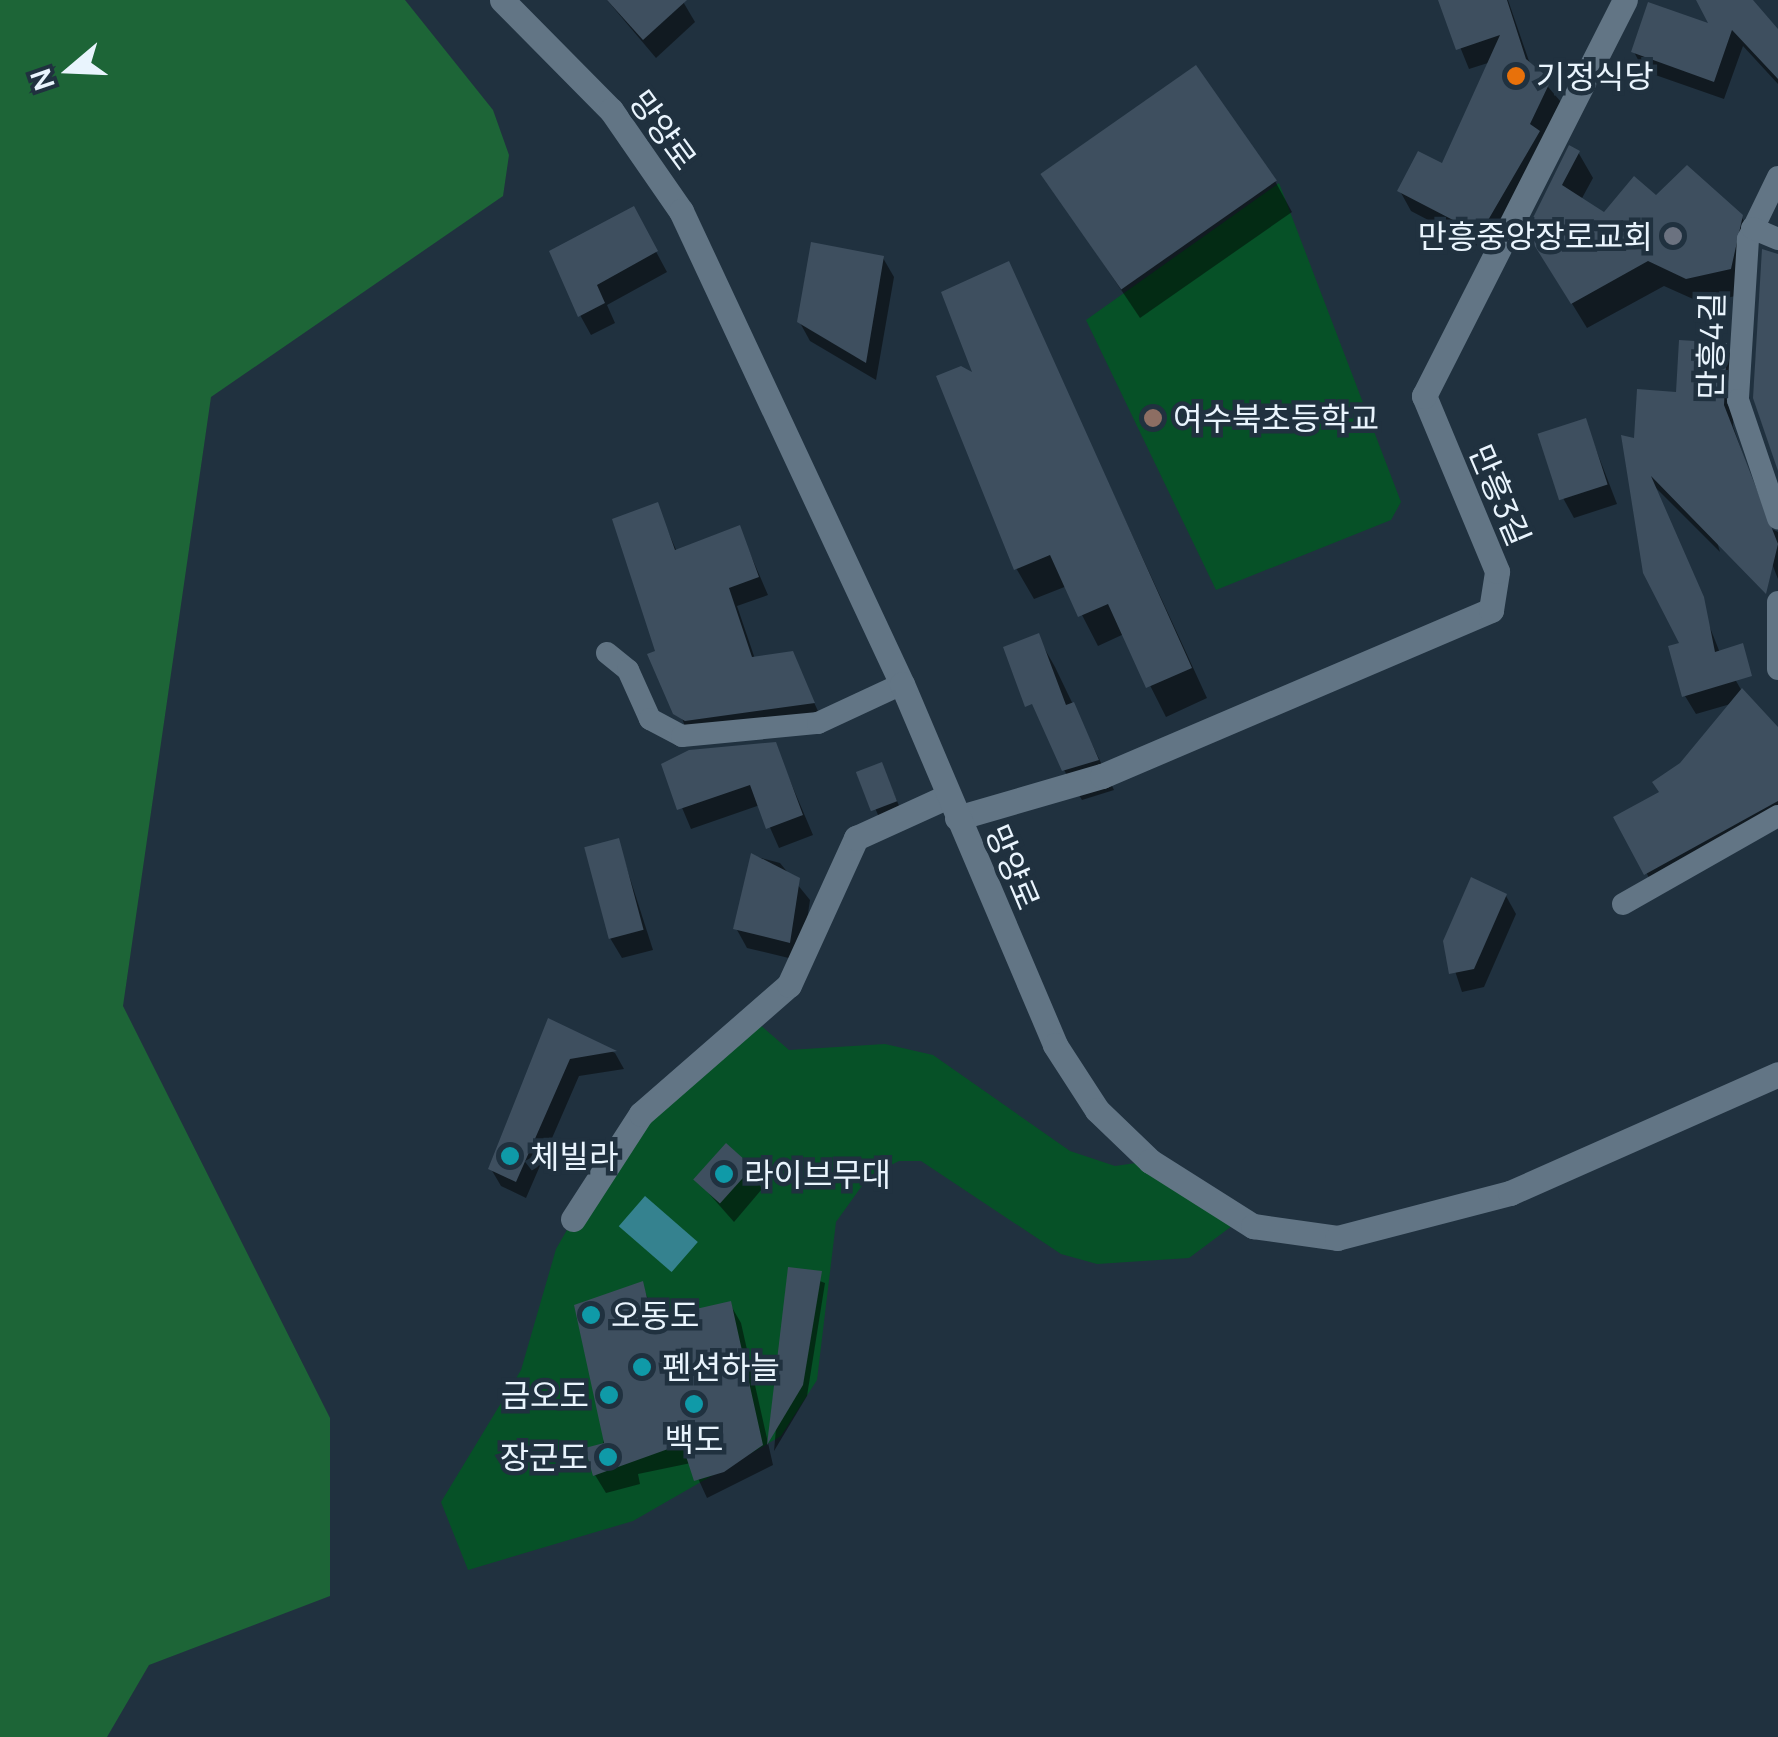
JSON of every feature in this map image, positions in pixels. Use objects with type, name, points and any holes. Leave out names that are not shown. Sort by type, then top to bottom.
[{"type":"main road","name":"망양로","points":[[502,0],[611,110],[681,212],[902,684],[952,807],[1086,1097],[1183,1186],[1271,1232],[1337,1238],[1475,1206],[1778,1074]]},
{"type":"main road","name":"만흥3길","points":[[952,807],[1102,776],[1492,610],[1497,572],[1424,396],[1625,0]]},
{"type":"main road","points":[[573,1218],[651,1104],[789,986],[856,838],[952,807]]},
{"type":"lane","name":"만흥4길","points":[[1778,177],[1752,228],[1738,400],[1773,489],[1778,518]]},
{"type":"lane","points":[[1752,228],[1778,238]]},
{"type":"lane","points":[[1778,602],[1778,670]]},
{"type":"lane","points":[[607,652],[628,670],[650,719],[682,736],[818,722],[902,684]]},
{"type":"lane","points":[[1622,904],[1778,816]]},
{"type":"green space","points":[[0,0],[405,0],[493,110],[509,155],[503,196],[211,397],[123,1006],[330,1418],[330,1596],[149,1665],[107,1737],[0,1737]]},
{"type":"green space","points":[[1279,183],[1401,502],[1391,520],[1216,590],[1086,320]]},
{"type":"green space","points":[[757,1022],[789,1050],[885,1044],[933,1055],[1070,1151],[1115,1166],[1150,1161],[1240,1220],[1189,1258],[1097,1264],[1061,1254],[921,1161],[899,1161],[869,1176],[836,1222],[817,1380],[781,1436],[633,1521],[468,1570],[441,1502],[521,1370],[556,1249],[603,1167]]},
{"type":"water","points":[[645,1196],[698,1242],[672,1272],[619,1226]]},
{"type":"building","points":[[607,0],[687,0],[643,40]]},
{"type":"building","points":[[1438,0],[1507,0],[1526,59],[1551,80],[1530,124],[1540,131],[1480,234],[1397,191],[1418,151],[1442,163],[1500,35],[1456,50]]},
{"type":"building","points":[[1696,0],[1753,0],[1778,29],[1778,79],[1732,30],[1714,82],[1631,52],[1648,2],[1708,23]]},
{"type":"building","points":[[1196,65],[1277,181],[1121,289],[1040,174]]},
{"type":"building","points":[[1569,145],[1580,151],[1562,185],[1604,212],[1634,176],[1656,195],[1687,165],[1743,215],[1731,269],[1686,279],[1648,261],[1571,304],[1526,232]]},
{"type":"building","points":[[634,206],[658,251],[597,285],[605,303],[578,317],[549,251]]},
{"type":"building","points":[[811,242],[884,256],[866,363],[797,322]]},
{"type":"building","points":[[1762,249],[1778,254],[1778,471],[1753,398]]},
{"type":"building","points":[[1009,261],[1192,668],[1146,688],[1108,604],[1078,617],[1050,555],[1014,570],[936,376],[961,366],[972,372],[941,292]]},
{"type":"building","points":[[1679,340],[1727,343],[1724,405],[1778,544],[1766,594],[1651,476],[1704,597],[1715,652],[1743,643],[1752,676],[1682,697],[1668,646],[1679,643],[1643,573],[1621,435],[1634,438],[1637,389],[1676,392]]},
{"type":"building","points":[[1586,418],[1608,485],[1559,500],[1537,434]]},
{"type":"building","points":[[658,502],[675,550],[740,525],[759,577],[729,588],[752,657],[793,651],[815,703],[685,721],[673,714],[647,654],[655,651],[612,519]]},
{"type":"building","points":[[1039,633],[1066,705],[1074,702],[1099,760],[1062,771],[1032,704],[1025,707],[1003,647]]},
{"type":"building","points":[[1742,688],[1778,727],[1778,801],[1644,875],[1613,817],[1659,792],[1652,782],[1680,763]]},
{"type":"building","points":[[776,742],[803,815],[766,829],[750,785],[677,810],[661,764],[689,750]]},
{"type":"building","points":[[882,762],[897,801],[871,811],[856,772]]},
{"type":"building","points":[[619,838],[644,930],[609,939],[584,847]]},
{"type":"building","points":[[751,853],[800,878],[790,943],[733,929]]},
{"type":"building","points":[[1471,877],[1507,894],[1474,969],[1449,974],[1443,941]]},
{"type":"building","points":[[548,1018],[617,1051],[570,1059],[516,1182],[488,1169]]},
{"type":"building","name":"라이브무대","points":[[726,1143],[753,1167],[720,1204],[693,1179]]},
{"type":"building","points":[[788,1267],[822,1271],[803,1385],[767,1445]]},
{"type":"building","points":[[643,1281],[652,1319],[731,1301],[763,1445],[724,1472],[694,1481],[682,1444],[593,1476],[585,1448],[604,1443],[574,1305]]},
{"type":"place","name":"기정식당","points":[[1516,76]]},
{"type":"place","name":"만흥중앙장로교회","points":[[1673,236]]},
{"type":"place","name":"여수북초등학교","points":[[1153,418]]},
{"type":"place","name":"체빌라","points":[[510,1156]]},
{"type":"place","name":"라이브무대","points":[[724,1174]]},
{"type":"place","name":"오동도","points":[[591,1315]]},
{"type":"place","name":"펜션하늘","points":[[642,1367]]},
{"type":"place","name":"금오도","points":[[609,1395]]},
{"type":"place","name":"백도","points":[[694,1404]]},
{"type":"place","name":"장군도","points":[[608,1457]]}]
